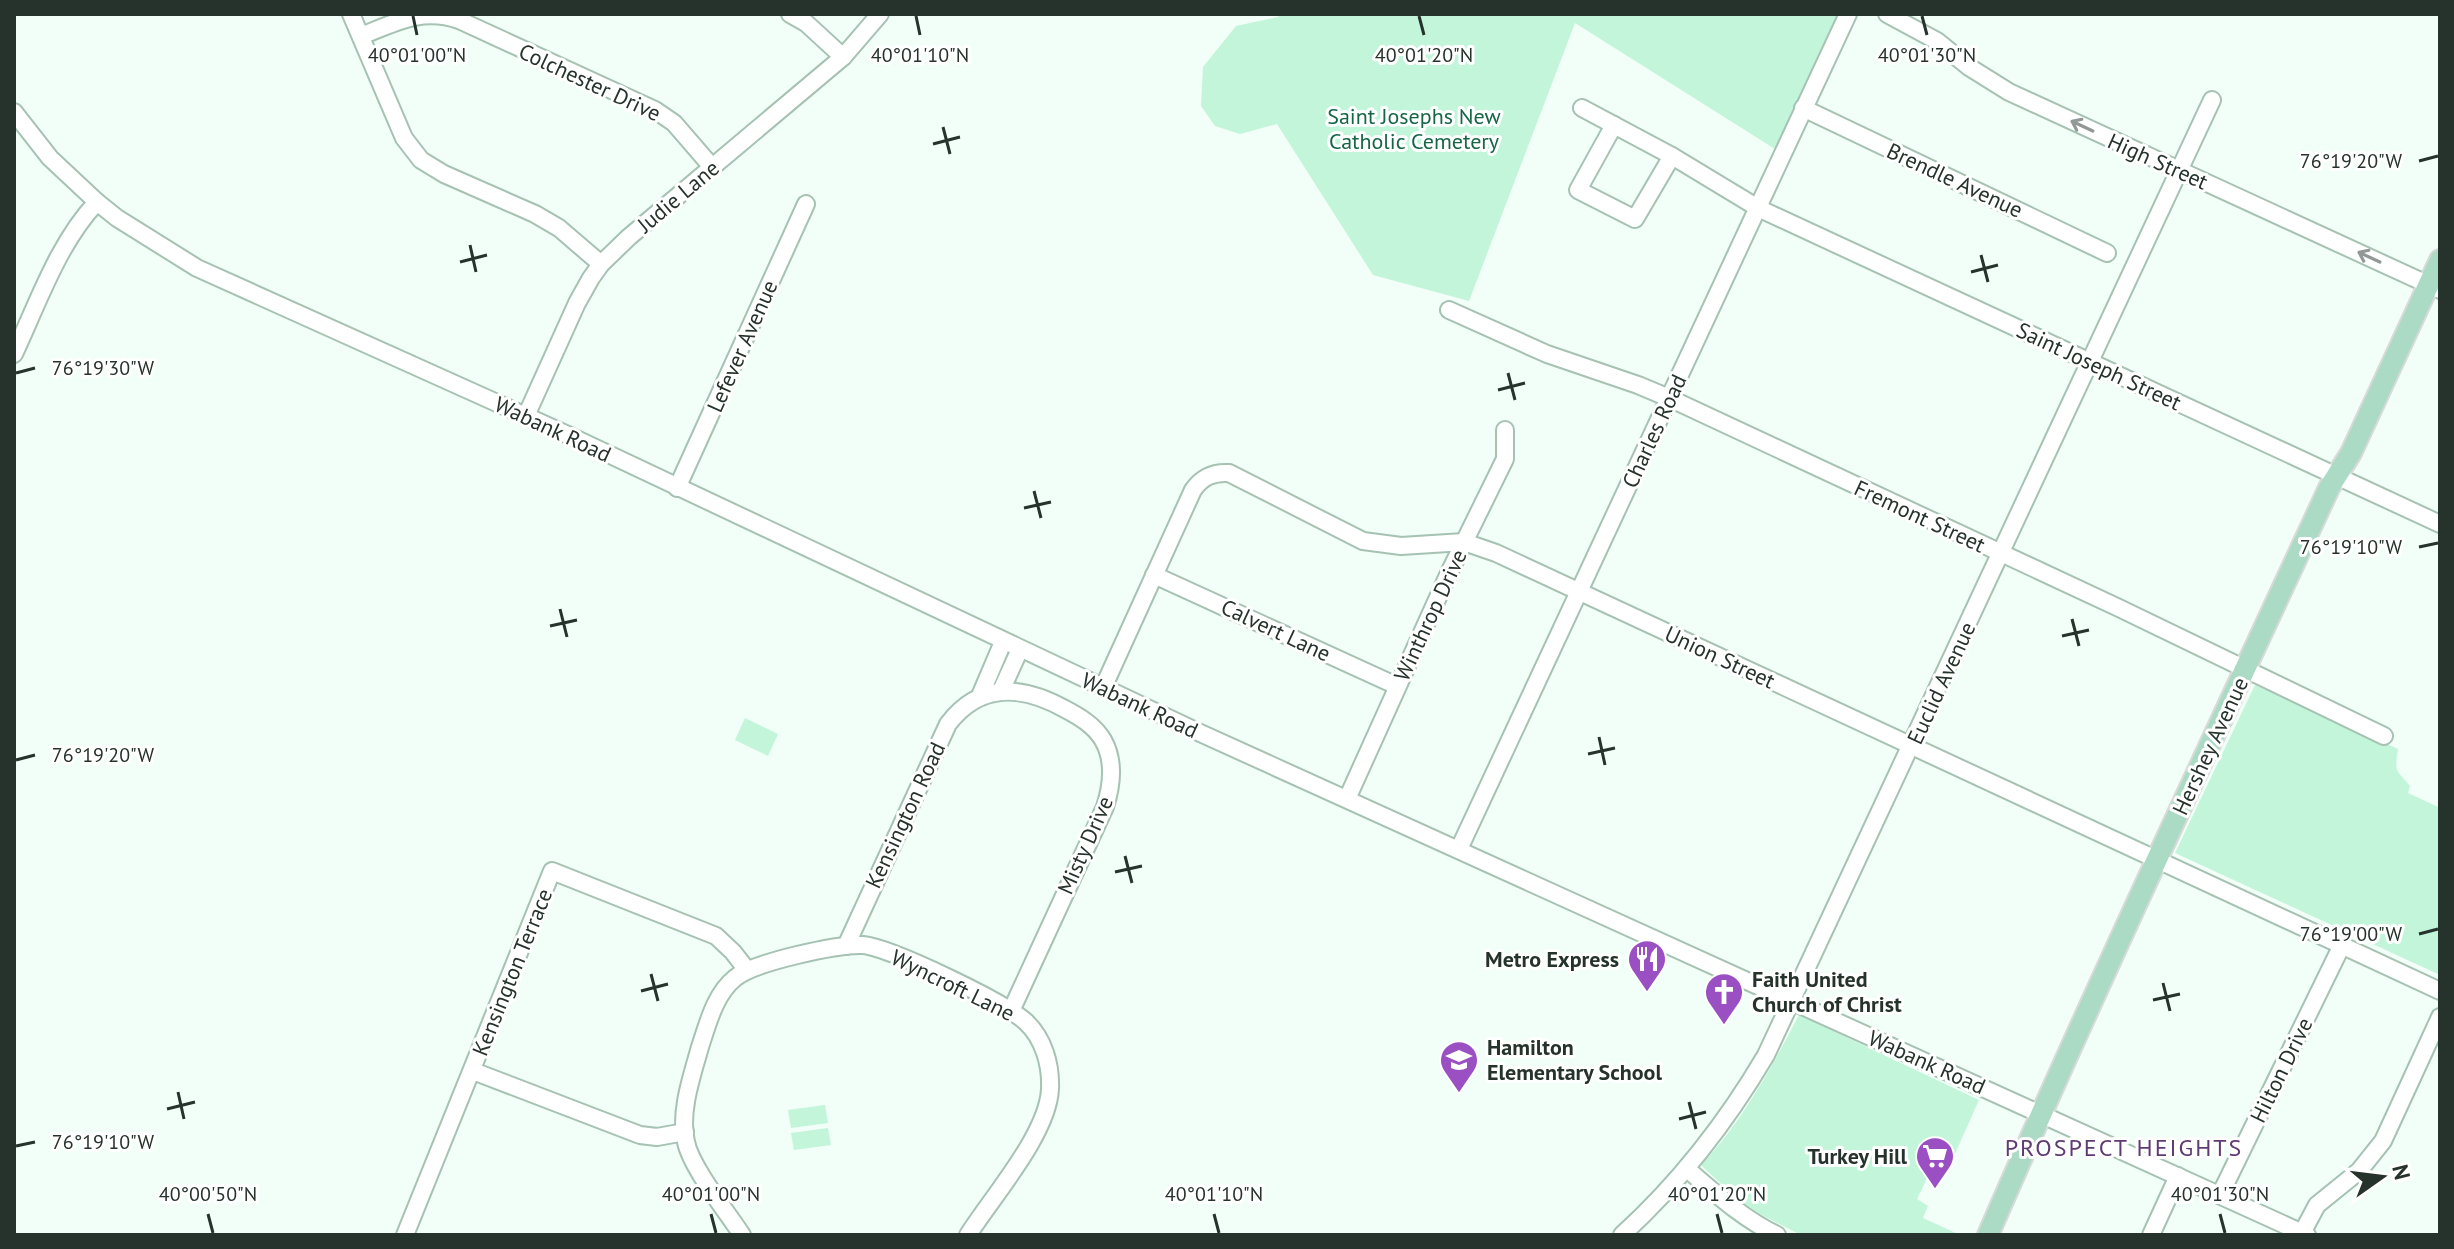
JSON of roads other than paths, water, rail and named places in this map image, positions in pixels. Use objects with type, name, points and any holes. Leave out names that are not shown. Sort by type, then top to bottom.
[{"type":"main road","name":"Hershey Avenue","points":[[1988,1235],[2040,1113],[2246,668],[2337,476],[2434,288],[2440,260]]},
{"type":"street","points":[[351,14],[404,138],[421,160],[444,174],[547,221],[569,235],[601,264]]},
{"type":"street","points":[[790,14],[806,23],[843,57]]},
{"type":"street","name":"Judie Lane","points":[[526,416],[577,303],[601,264],[843,57],[880,14]]},
{"type":"street","name":"Charles Road","points":[[1459,849],[1848,14]]},
{"type":"street","name":"High Street","points":[[1887,14],[1937,41],[1969,67],[2009,92],[2434,288]]},
{"type":"street","name":"Colchester Drive","points":[[361,36],[409,17],[445,15],[459,20],[655,110],[674,123],[712,167]]},
{"type":"street","name":"Euclid Avenue","points":[[1622,1235],[1687,1169],[1739,1100],[1766,1055],[2212,100]]},
{"type":"street","name":"Saint Joseph Street","points":[[1582,108],[1672,156],[1758,208],[2440,524]]},
{"type":"street","name":"Brendle Avenue","points":[[1803,108],[2107,253]]},
{"type":"street","name":"Wabank Road","points":[[14,112],[50,158],[97,202],[197,268],[526,416],[1103,688],[2303,1234]]},
{"type":"street","points":[[1614,125],[1578,190],[1635,219],[1672,156]]},
{"type":"street","points":[[14,354],[64,248],[79,221],[97,202]]},
{"type":"street","name":"Lefever Avenue","points":[[677,488],[806,204]]},
{"type":"street","name":"Fremont Street","points":[[1449,310],[1547,354],[1669,398],[2246,668],[2384,736]]},
{"type":"street","name":"Winthrop Drive","points":[[1347,799],[1505,459],[1505,430]]},
{"type":"street","name":"Union Street","points":[[1103,688],[1193,490],[1203,479],[1220,472],[1236,475],[1363,541],[1401,546],[1464,542],[1496,553],[2440,991]]},
{"type":"street","name":"Calvert Lane","points":[[1154,575],[1397,686]]},
{"type":"street","name":"Kensington Road","points":[[980,696],[1003,642]]},
{"type":"street","points":[[1001,691],[1020,649]]},
{"type":"street","name":"Kensington Road","points":[[846,946],[940,738],[953,716],[980,696],[1001,691]]},
{"type":"street","name":"Misty Drive","points":[[1001,691],[1029,693],[1088,722],[1103,740],[1110,759],[1111,779],[1105,807],[1011,1011]]},
{"type":"street","name":"Kensington Terrace","points":[[405,1235],[552,871],[716,936],[747,970]]},
{"type":"street","name":"Wyncroft Lane","points":[[742,1235],[693,1158],[685,1132],[685,1108],[710,1018],[724,988],[747,970],[767,961],[864,945],[908,960],[1011,1011],[1027,1023],[1043,1048],[1050,1075],[1049,1098],[1042,1121],[968,1235]]},
{"type":"street","name":"Hilton Drive","points":[[2220,1195],[2342,945]]},
{"type":"street","points":[[2303,1234],[2317,1205],[2359,1171],[2383,1141],[2440,1017]]},
{"type":"street","points":[[473,1071],[640,1135],[657,1137],[685,1132]]},
{"type":"street","points":[[1687,1169],[1752,1230],[1777,1235]]},
{"type":"street","points":[[2151,1235],[2178,1176]]},
{"type":"place","name":"Metro Express","points":[[1647,993]]},
{"type":"place","name":"Faith United Church of Christ","points":[[1724,1026]]},
{"type":"place","name":"Hamilton Elementary School","points":[[1459,1094]]},
{"type":"place","name":"Turkey Hill","points":[[1935,1190]]},
{"type":"district","name":"PROSPECT HEIGHTS","points":[[2124,1148]]},
{"type":"park label","name":"Saint Josephs New Catholic Cemetery","points":[[1414,128]]}]
